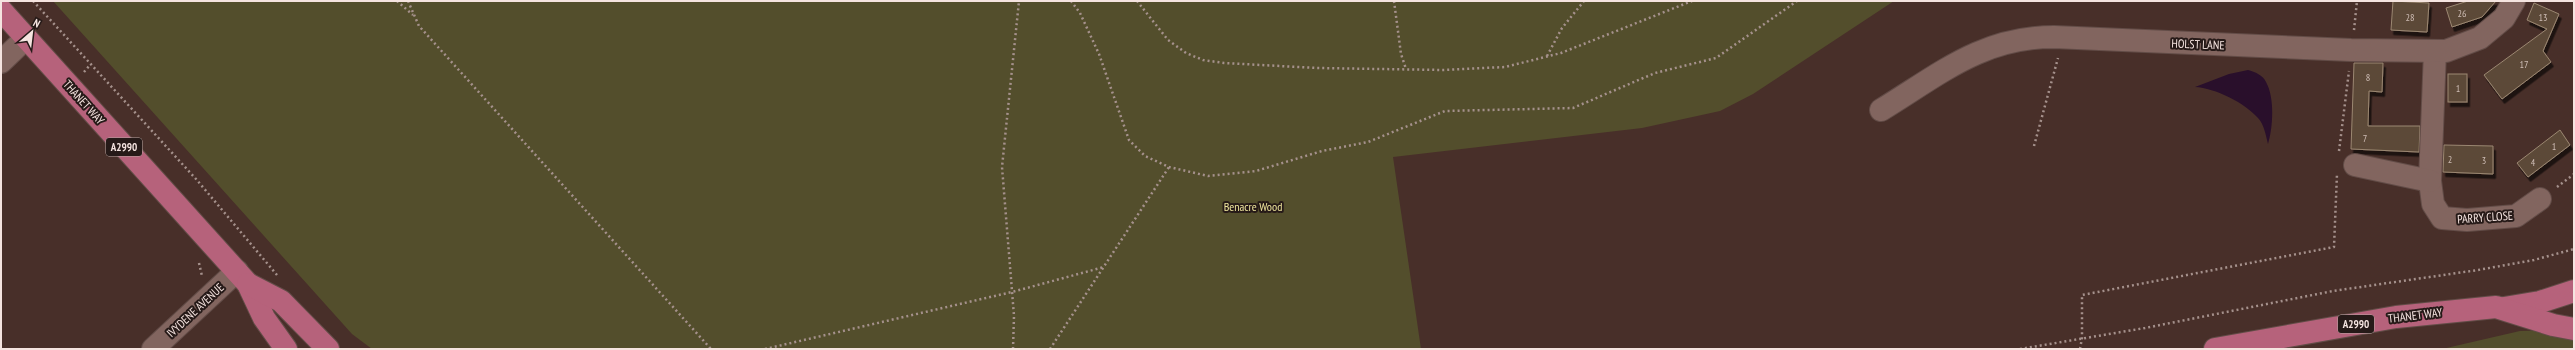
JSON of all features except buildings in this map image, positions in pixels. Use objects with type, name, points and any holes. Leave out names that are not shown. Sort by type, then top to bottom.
[{"type":"main road","name":"THANET WAY","points":[[1,10],[243,277],[264,318],[286,349]]},
{"type":"main road","name":"THANET WAY","points":[[243,277],[281,301],[328,349]]},
{"type":"main road","name":"THANET WAY","points":[[2497,309],[2540,302],[2574,291]]},
{"type":"main road","name":"THANET WAY","points":[[2215,349],[2396,317],[2463,309],[2496,307],[2497,309],[2553,325],[2574,329]]},
{"type":"street","name":"HOLST LANE","points":[[1881,110],[1972,54],[2003,42],[2035,37],[2351,50],[2446,51],[2480,38],[2504,18],[2514,1]]},
{"type":"street","points":[[1,62],[26,38]]},
{"type":"street","name":"PARRY CLOSE","points":[[2434,51],[2430,181],[2433,204],[2442,218],[2467,220],[2516,216],[2540,199]]},
{"type":"street","points":[[2343,165],[2430,181]]},
{"type":"street","name":"IVYDENE AVENUE","points":[[153,349],[243,277]]},
{"type":"path","points":[[33,1],[196,179],[283,280]]},
{"type":"path","points":[[397,1],[414,15]]},
{"type":"path","points":[[408,1],[419,26],[711,349]]},
{"type":"path","points":[[1013,349],[1012,292],[1002,167],[1019,1]]},
{"type":"path","points":[[1071,1],[1080,13],[1099,54],[1129,140],[1145,156],[1169,167],[1208,176],[1256,171],[1322,151],[1368,142],[1445,111],[1573,108],[1655,73],[1716,58],[1797,1]]},
{"type":"path","points":[[1137,1],[1168,40],[1186,52],[1203,60],[1224,63],[1317,68],[1406,69],[1505,67],[1581,46],[1692,1]]},
{"type":"path","points":[[1394,1],[1401,54],[1406,69]]},
{"type":"path","points":[[1547,56],[1562,28],[1584,1]]},
{"type":"path","points":[[2080,349],[2082,338],[2082,295],[2334,247],[2343,165],[2351,50],[2357,1]]},
{"type":"path","points":[[2034,146],[2063,38]]},
{"type":"path","points":[[1050,349],[1169,167]]},
{"type":"path","points":[[2020,349],[2333,291],[2534,260],[2574,249]]},
{"type":"path","points":[[765,349],[1012,292],[1104,267]]},
{"type":"green space","name":"Benacre Wood","points":[[53,1],[1894,1],[1753,94],[1720,111],[1642,128],[1393,157],[1421,349],[372,349],[352,334]]},
{"type":"green space","points":[[2574,330],[2574,349],[2442,349],[2520,331]]},
{"type":"shaded area","points":[[2248,70],[2263,77],[2271,96],[2271,130],[2268,144],[2262,123],[2252,112],[2238,102],[2220,93],[2195,87],[2229,74]]}]
